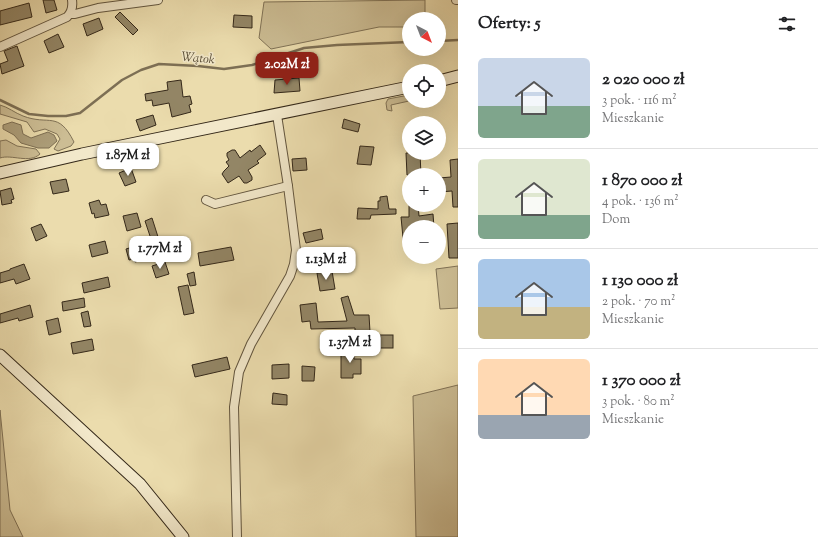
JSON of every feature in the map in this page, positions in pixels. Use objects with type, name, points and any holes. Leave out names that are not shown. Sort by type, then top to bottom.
[{"type":"street","points":[[71,14],[73,8],[72,0]]},
{"type":"street","points":[[0,46],[59,21],[71,14],[98,8],[158,0]]},
{"type":"street","points":[[446,79],[458,76]]},
{"type":"street","points":[[0,173],[82,154],[402,88]]},
{"type":"street","points":[[237,537],[234,407],[239,372],[251,344],[290,276],[296,250],[277,115]]},
{"type":"street","points":[[206,200],[215,204],[288,186]]},
{"type":"street","points":[[0,355],[140,484],[183,537]]},
{"type":"shaded area","points":[[425,0],[425,12],[402,12],[402,27],[379,27],[271,49],[259,38],[264,2]]},
{"type":"shaded area","points":[[402,96],[402,103],[391,105],[392,111],[387,110],[386,103],[388,99]]},
{"type":"shaded area","points":[[0,105],[32,119],[58,122],[68,132],[74,142],[71,146],[58,151],[54,149],[60,139],[57,134],[45,129],[34,132],[27,122],[0,114]]},
{"type":"shaded area","points":[[12,122],[21,125],[23,134],[31,138],[48,132],[54,135],[57,141],[49,148],[38,148],[21,143],[14,135],[3,129],[3,125]]},
{"type":"shaded area","points":[[6,140],[17,146],[36,149],[40,154],[36,157],[26,159],[10,157],[0,158],[0,141]]},
{"type":"shaded area","points":[[458,266],[458,308],[440,309],[436,269]]},
{"type":"shaded area","points":[[458,385],[458,537],[416,537],[413,396]]},
{"type":"shaded area","points":[[0,410],[10,510],[23,537],[0,537]]},
{"type":"building","points":[[43,0],[54,0],[57,10],[46,13]]},
{"type":"building","points":[[29,3],[32,17],[0,25],[0,11]]},
{"type":"building","points":[[120,12],[138,30],[133,35],[115,17]]},
{"type":"building","points":[[234,15],[252,16],[252,28],[233,27]]},
{"type":"building","points":[[99,18],[103,29],[87,36],[83,24]]},
{"type":"building","points":[[58,34],[64,47],[49,53],[44,41]]},
{"type":"building","points":[[17,46],[24,66],[2,74],[0,64],[8,61],[4,51]]},
{"type":"building","points":[[299,78],[300,91],[274,93],[275,80]]},
{"type":"building","points":[[181,80],[183,97],[190,96],[192,104],[189,105],[191,112],[172,117],[169,103],[153,106],[152,100],[146,101],[145,94],[168,90],[167,82]]},
{"type":"building","points":[[153,115],[156,125],[140,131],[136,120]]},
{"type":"building","points":[[344,119],[360,124],[358,132],[342,128]]},
{"type":"building","points":[[260,145],[266,154],[257,161],[259,163],[248,170],[252,180],[244,183],[239,176],[228,183],[222,174],[229,166],[226,162],[229,160],[227,153],[235,150],[240,158],[250,150],[251,152]]},
{"type":"building","points":[[360,146],[374,147],[371,165],[357,164]]},
{"type":"building","points":[[306,158],[307,170],[293,171],[292,159]]},
{"type":"building","points":[[458,159],[458,207],[453,207],[452,191],[446,191],[446,177],[451,177],[450,160]]},
{"type":"building","points":[[406,160],[420,160],[421,168],[407,168]]},
{"type":"building","points":[[131,168],[136,182],[125,186],[119,173]]},
{"type":"building","points":[[66,179],[69,191],[53,194],[50,182]]},
{"type":"building","points":[[11,188],[14,199],[11,200],[12,203],[2,205],[0,191]]},
{"type":"building","points":[[387,196],[389,209],[396,209],[396,214],[371,215],[370,219],[357,219],[358,208],[378,209],[378,201],[380,201],[380,197]]},
{"type":"building","points":[[99,200],[101,205],[106,204],[109,215],[95,218],[94,213],[92,214],[89,203]]},
{"type":"building","points":[[409,212],[419,212],[419,216],[433,214],[433,220],[402,220],[402,227],[401,217],[409,217]]},
{"type":"building","points":[[137,213],[141,227],[127,231],[123,216]]},
{"type":"building","points":[[152,218],[159,240],[152,242],[145,221]]},
{"type":"building","points":[[458,223],[458,258],[449,258],[447,224]]},
{"type":"building","points":[[41,224],[47,236],[36,241],[31,228]]},
{"type":"building","points":[[321,229],[323,239],[306,243],[303,233]]},
{"type":"building","points":[[105,241],[108,253],[92,257],[89,245]]},
{"type":"building","points":[[139,245],[143,260],[135,262],[134,259],[129,260],[126,249]]},
{"type":"building","points":[[231,247],[234,260],[200,266],[198,253]]},
{"type":"building","points":[[165,262],[169,274],[156,278],[152,266]]},
{"type":"building","points":[[24,264],[30,279],[16,284],[14,279],[0,283],[0,273]]},
{"type":"building","points":[[332,271],[335,289],[320,291],[317,273]]},
{"type":"building","points":[[194,272],[196,285],[190,286],[187,274]]},
{"type":"building","points":[[108,277],[110,287],[84,293],[82,283]]},
{"type":"building","points":[[188,285],[194,313],[184,315],[178,287]]},
{"type":"building","points":[[348,296],[354,315],[369,315],[370,332],[355,332],[355,328],[311,329],[310,321],[302,322],[300,305],[316,303],[318,322],[347,321],[341,298]]},
{"type":"building","points":[[84,298],[85,307],[63,311],[62,302]]},
{"type":"building","points":[[30,305],[33,317],[19,321],[18,318],[0,323],[0,314]]},
{"type":"building","points":[[88,311],[91,326],[84,327],[81,313]]},
{"type":"building","points":[[58,318],[61,332],[49,335],[46,321]]},
{"type":"building","points":[[380,335],[393,335],[393,348],[380,348]]},
{"type":"building","points":[[92,339],[94,350],[73,354],[71,343]]},
{"type":"building","points":[[341,348],[354,348],[354,359],[361,359],[361,374],[353,374],[353,378],[341,378]]},
{"type":"building","points":[[227,357],[230,369],[195,377],[192,365]]},
{"type":"building","points":[[289,364],[289,378],[272,379],[272,365]]},
{"type":"building","points":[[302,366],[315,367],[314,381],[302,381]]},
{"type":"building","points":[[273,393],[287,395],[287,405],[272,404]]},
{"type":"waterway","name":"Wątok","points":[[446,41],[458,40]]},
{"type":"waterway","name":"Wątok","points":[[0,100],[29,114],[66,116],[80,113],[122,80],[141,70],[159,64],[224,69],[252,65],[304,48],[402,42]]}]
